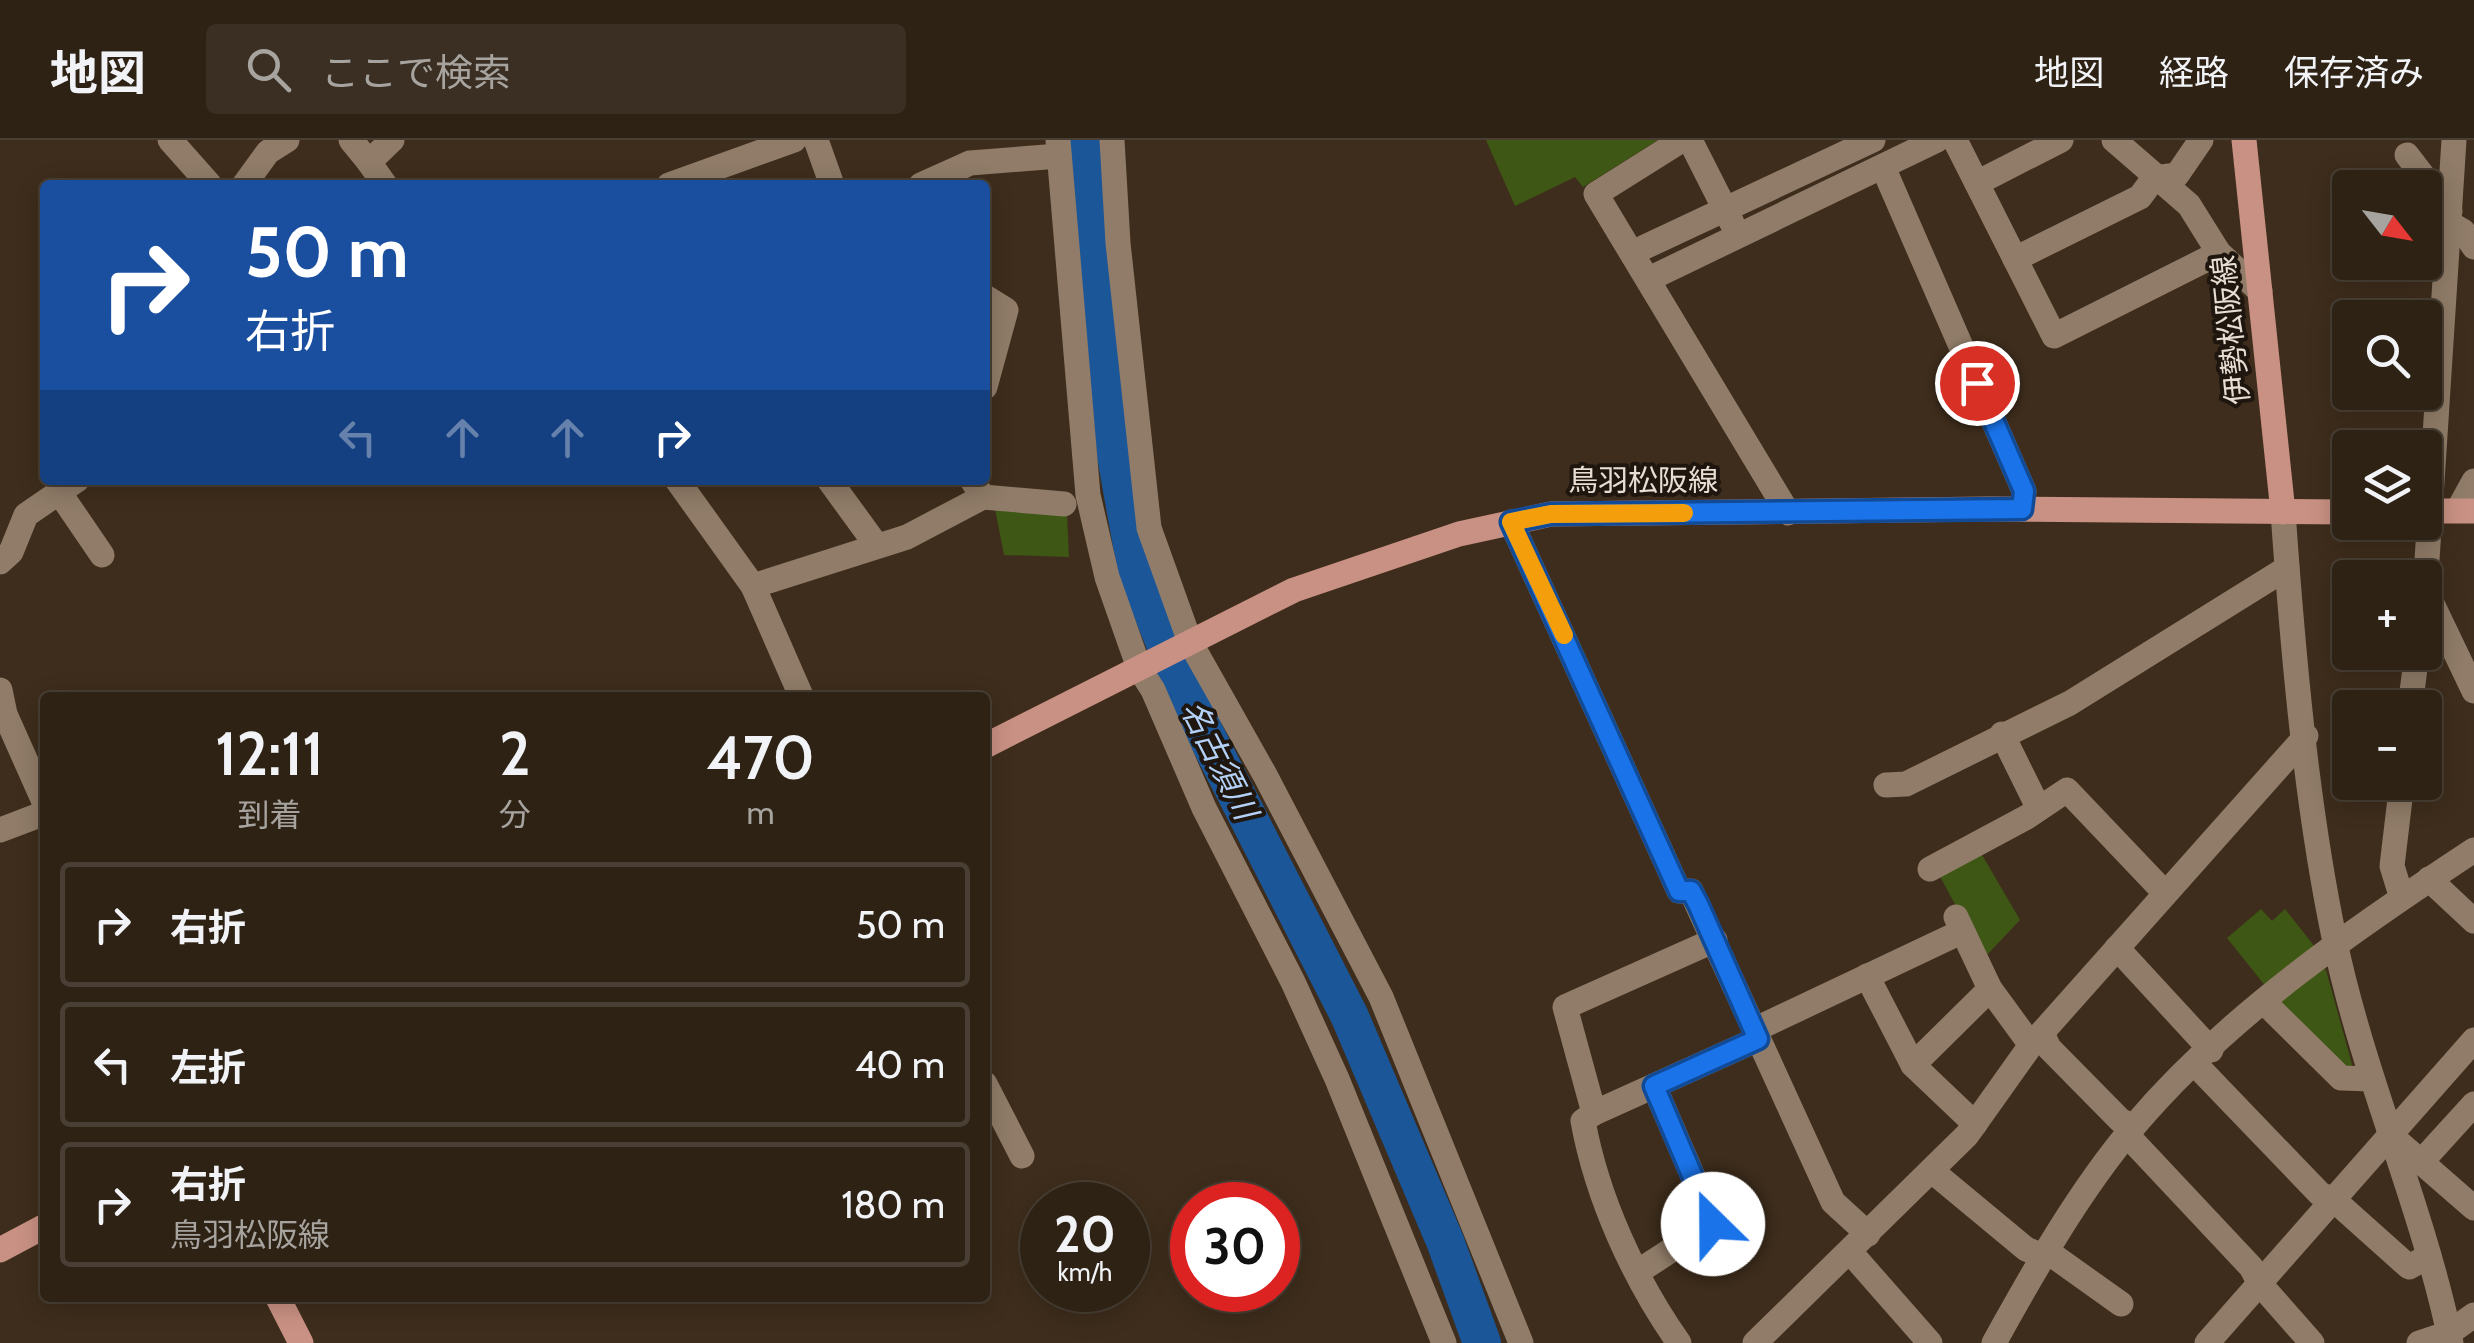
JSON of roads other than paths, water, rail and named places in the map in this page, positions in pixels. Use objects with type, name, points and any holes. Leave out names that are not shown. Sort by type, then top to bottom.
[{"type":"main road","name":"伊勢松阪線","points":[[2244,140],[2283,512]]},
{"type":"main road","name":"鳥羽松阪線","points":[[990,743],[1294,590],[1396,553],[1551,514],[2022,509],[2332,512]]},
{"type":"main road","points":[[0,1250],[40,1229]]},
{"type":"main road","points":[[280,1302],[301,1343]]},
{"type":"street","points":[[170,140],[206,180]]},
{"type":"street","points":[[248,180],[268,152],[287,140]]},
{"type":"street","points":[[351,140],[381,180]]},
{"type":"street","points":[[369,162],[392,140]]},
{"type":"street","points":[[683,180],[794,140]]},
{"type":"street","points":[[816,140],[830,180]]},
{"type":"street","points":[[1112,140],[1118,243],[1149,528],[1190,642],[1265,774],[1381,998],[1521,1343]]},
{"type":"street","points":[[1682,140],[1596,194],[1788,513]]},
{"type":"street","points":[[1690,140],[1723,210],[1740,236]]},
{"type":"street","points":[[1634,252],[1873,140]]},
{"type":"street","points":[[1956,140],[2054,336],[2219,253]]},
{"type":"street","points":[[1977,183],[2061,140]]},
{"type":"street","points":[[2015,259],[2140,196],[2154,178],[2177,175],[2201,140]]},
{"type":"street","points":[[2433,430],[2454,140]]},
{"type":"street","points":[[2117,141],[2154,178],[2189,205],[2219,253],[2260,291]]},
{"type":"street","points":[[1649,279],[1928,143]]},
{"type":"street","points":[[932,180],[970,163],[1059,148],[1088,495],[1107,578],[1138,668],[1153,690],[1204,808],[1294,982],[1444,1343]]},
{"type":"street","points":[[2407,155],[2474,247]]},
{"type":"street","points":[[1883,167],[2024,491],[2022,509]]},
{"type":"street","points":[[990,300],[1006,310],[990,369]]},
{"type":"street","points":[[2466,510],[2474,481]]},
{"type":"street","points":[[681,485],[753,586],[799,692]]},
{"type":"street","points":[[833,485],[877,546]]},
{"type":"street","points":[[0,562],[11,552],[26,515],[68,486],[102,554]]},
{"type":"street","points":[[753,586],[907,537],[978,489],[1064,504]]},
{"type":"street","points":[[2283,512],[2306,736],[2335,941],[2371,1079],[2429,1256],[2450,1338]]},
{"type":"street","points":[[1511,522],[1679,891],[1691,891],[1833,1202],[1930,1343]]},
{"type":"street","points":[[1886,785],[1906,784],[2070,703],[2287,568]]},
{"type":"street","points":[[2442,625],[2474,691]]},
{"type":"street","points":[[0,690],[6,714],[40,792]]},
{"type":"street","points":[[2002,734],[2038,807]]},
{"type":"street","points":[[1766,1340],[1975,1124],[2036,1039],[2306,736]]},
{"type":"street","points":[[1930,869],[2067,790],[2165,893]]},
{"type":"street","points":[[2400,800],[2392,866],[2401,895]]},
{"type":"street","points":[[0,830],[40,816]]},
{"type":"street","points":[[1998,1341],[2046,1254],[2130,1131],[2204,1057],[2335,941],[2474,850]]},
{"type":"street","points":[[2429,879],[2474,921]]},
{"type":"street","points":[[1679,1343],[1654,1307],[1592,1172],[1583,1121],[1867,976],[1958,924],[1990,989],[2120,1120],[2251,1267],[2260,1284],[2312,1343]]},
{"type":"street","points":[[1594,1113],[1565,1007],[1715,940]]},
{"type":"street","points":[[2117,948],[2320,1194],[2334,1200],[2408,1267],[2429,1256]]},
{"type":"street","points":[[1867,976],[1914,1065],[1975,1124]]},
{"type":"street","points":[[1914,1065],[1990,989]]},
{"type":"street","points":[[2264,1002],[2341,1078],[2371,1079]]},
{"type":"street","points":[[2207,1343],[2474,1040]]},
{"type":"street","points":[[1639,1271],[1713,1224],[1654,1086]]},
{"type":"street","points":[[990,1094],[1022,1156]]},
{"type":"street","points":[[2423,1160],[2474,1104]]},
{"type":"street","points":[[2388,1134],[2423,1160],[2474,1208]]},
{"type":"street","points":[[1932,1171],[2026,1249],[2046,1254],[2121,1304]]},
{"type":"street","points":[[2419,1343],[2450,1338],[2474,1315]]},
{"type":"waterway","name":"名古須川","points":[[1088,140],[1116,456],[1137,573],[1185,694],[1350,1017],[1445,1241],[1482,1343]]}]
